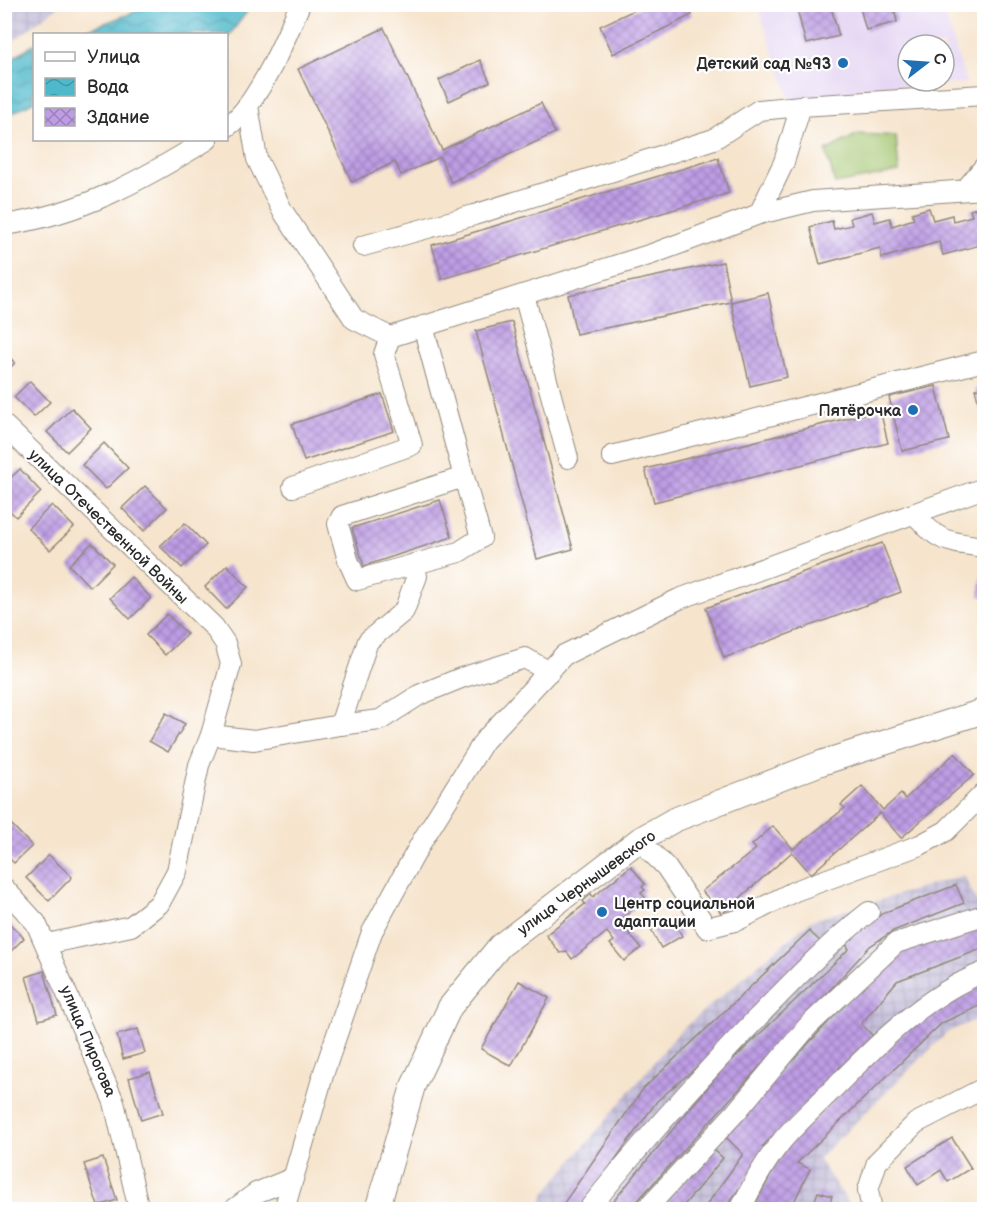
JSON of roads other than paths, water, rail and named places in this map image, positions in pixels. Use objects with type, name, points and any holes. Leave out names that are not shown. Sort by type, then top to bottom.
[{"type":"main road","name":"улица Чернышевского","points":[[377,1209],[413,1086],[450,1007],[500,945],[639,840],[674,820],[821,763],[984,711]]},
{"type":"street","points":[[228,126],[240,119],[261,85],[300,4]]},
{"type":"street","points":[[363,246],[474,215],[714,139],[759,110],[984,95]]},
{"type":"street","points":[[248,106],[257,159],[282,210],[354,319],[390,337],[652,254],[759,214],[813,201],[984,189]]},
{"type":"street","points":[[759,214],[783,162],[801,106]]},
{"type":"street","points":[[4,225],[42,220],[103,198],[150,176],[205,141]]},
{"type":"street","points":[[965,190],[984,167]]},
{"type":"street","points":[[524,296],[568,458]]},
{"type":"street","points":[[423,326],[481,538],[459,552],[357,580],[348,560],[338,524],[342,516],[464,477]]},
{"type":"street","points":[[293,487],[412,445],[384,354],[390,337]]},
{"type":"street","points":[[612,456],[984,361]]},
{"type":"street","name":"улица Отечественной Войны","points":[[4,425],[214,627],[225,644],[231,664],[211,735],[199,765],[177,871],[159,903],[131,926],[47,944]]},
{"type":"street","points":[[284,1209],[324,1072],[372,932],[422,842],[484,741],[564,656],[679,599],[984,488]]},
{"type":"street","points":[[915,514],[930,532],[949,542],[984,547]]},
{"type":"street","points":[[340,725],[368,641],[404,611],[417,576],[414,564]]},
{"type":"street","points":[[211,735],[254,740],[380,720],[419,695],[461,678],[525,658],[549,672]]},
{"type":"street","points":[[639,840],[666,867],[706,928],[738,920],[795,891],[920,845],[946,831],[984,793]]},
{"type":"street","name":"улица Пирогова","points":[[4,888],[36,923],[47,944],[114,1102],[139,1209]]},
{"type":"street","points":[[588,1209],[631,1155],[726,1050],[831,942],[869,912]]},
{"type":"street","points":[[645,1209],[736,1112],[808,1026],[896,943],[984,915]]},
{"type":"street","points":[[740,1209],[757,1176],[781,1142],[856,1065],[910,1015],[969,978],[984,972]]},
{"type":"street","points":[[872,1209],[868,1190],[877,1162],[916,1123],[984,1088]]},
{"type":"street","points":[[233,1209],[256,1193],[293,1178]]},
{"type":"water","points":[[145,4],[252,4],[228,37],[228,33],[79,33],[132,13]]},
{"type":"water","points":[[33,45],[33,102],[5,117],[5,63]]},
{"type":"place","name":"Детский сад №93","points":[[843,63]]},
{"type":"place","name":"Пятёрочка","points":[[913,410]]},
{"type":"place","name":"Центр социальной адаптации","points":[[602,912]]}]
